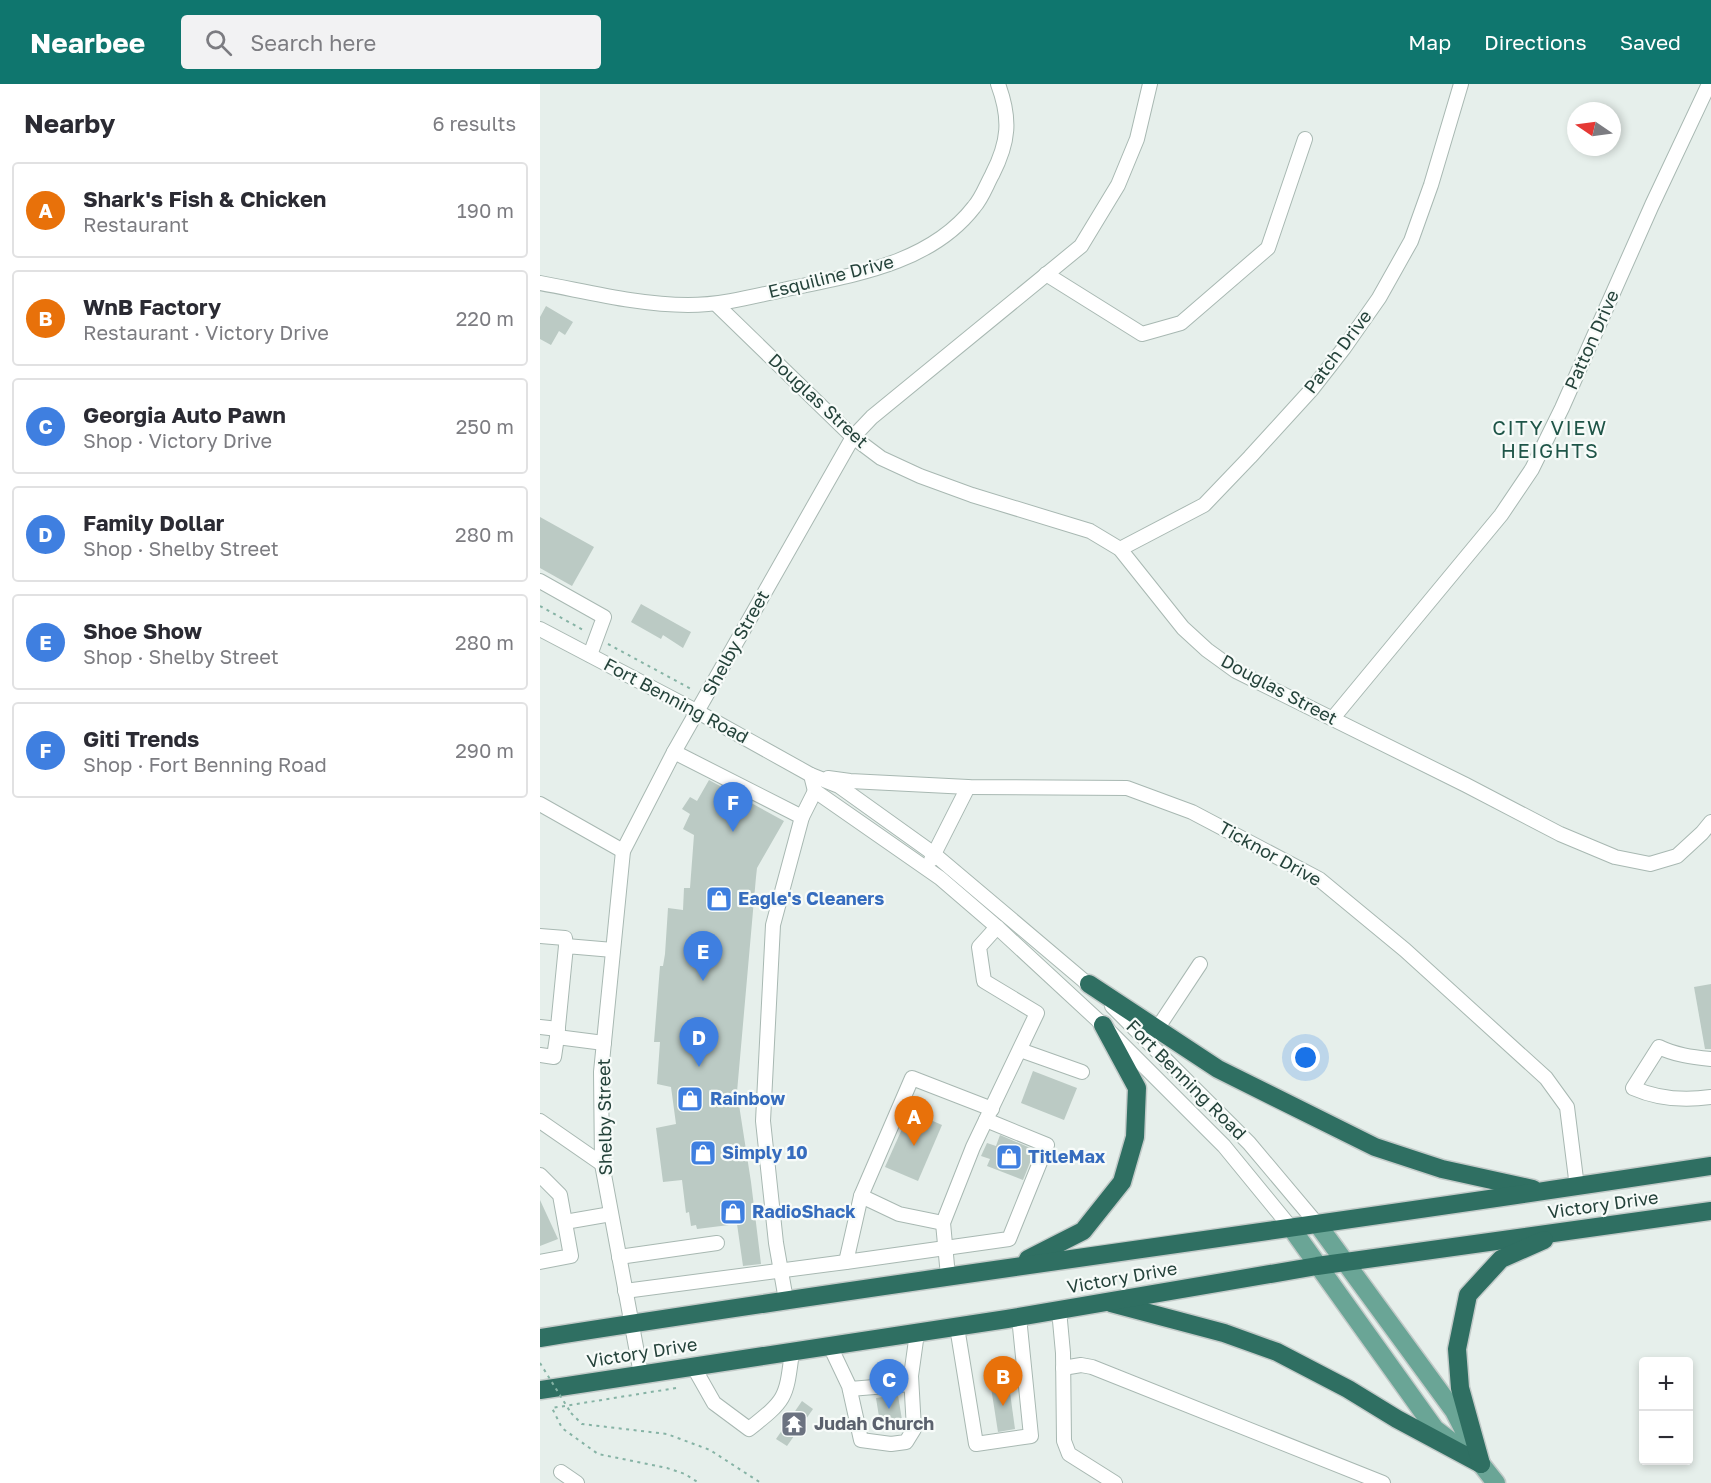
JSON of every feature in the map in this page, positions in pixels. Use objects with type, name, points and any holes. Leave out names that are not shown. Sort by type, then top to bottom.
[{"type":"highway","points":[[1089,984],[1218,1069],[1375,1147],[1442,1169],[1544,1192]]},
{"type":"highway","points":[[1013,1266],[1083,1232],[1122,1182],[1135,1137],[1137,1088],[1103,1025]]},
{"type":"highway","name":"Victory Drive","points":[[540,1338],[1013,1266],[1292,1229],[1711,1166]]},
{"type":"highway","name":"Victory Drive","points":[[540,1390],[957,1327],[1317,1266],[1711,1211]]},
{"type":"highway","points":[[1486,1476],[1460,1388],[1457,1349],[1468,1295],[1501,1259],[1564,1231]]},
{"type":"highway","points":[[1106,1302],[1224,1333],[1277,1352],[1486,1476]]},
{"type":"main road","name":"Fort Benning Road","points":[[1318,1225],[1454,1411],[1486,1476]]},
{"type":"main road","name":"Fort Benning Road","points":[[1292,1229],[1435,1429],[1486,1476]]},
{"type":"street","name":"Esquiline Drive","points":[[540,283],[660,304],[716,304],[851,276],[904,260],[945,237],[975,207],[997,165],[1007,133],[1004,101],[998,84]]},
{"type":"street","name":"Shelby Street","points":[[641,1374],[602,1164],[601,1072],[623,851],[674,752],[853,437],[872,417],[1082,246],[1118,184],[1137,139],[1150,84]]},
{"type":"street","name":"Patch Drive","points":[[1120,549],[1203,505],[1312,389],[1344,348],[1379,298],[1411,241],[1431,185],[1461,84]]},
{"type":"street","name":"Patton Drive","points":[[1333,718],[1502,515],[1532,469],[1709,84]]},
{"type":"street","points":[[1046,274],[1142,334],[1181,323],[1268,248],[1305,139]]},
{"type":"street","name":"Douglas Street","points":[[716,304],[853,437],[880,458],[972,495],[1090,531],[1120,549],[1183,628],[1207,650],[1236,671],[1560,834],[1615,857],[1650,864],[1677,856],[1702,834],[1711,822]]},
{"type":"street","points":[[540,581],[604,617],[590,656]]},
{"type":"street","name":"Fort Benning Road","points":[[540,629],[812,775],[839,786],[934,855],[1089,984],[1249,1143],[1318,1225]]},
{"type":"street","points":[[674,752],[802,818]]},
{"type":"street","points":[[786,1300],[776,1243],[763,1121],[772,925],[802,818],[815,791],[812,775]]},
{"type":"street","name":"Ticknor Drive","points":[[812,775],[850,781],[968,787],[1127,788],[1192,812],[1319,879],[1405,950],[1546,1078],[1567,1107],[1577,1187]]},
{"type":"street","points":[[926,869],[968,787]]},
{"type":"street","name":"Fort Benning Road","points":[[815,791],[926,869],[997,927],[1103,1025],[1224,1146],[1292,1229]]},
{"type":"street","points":[[540,804],[623,851]]},
{"type":"street","points":[[948,1276],[943,1223],[973,1148],[1037,1013],[984,981],[979,947],[997,927]]},
{"type":"street","points":[[540,936],[565,938],[566,946],[554,1057],[540,1055]]},
{"type":"street","points":[[566,946],[613,950]]},
{"type":"street","points":[[1157,1029],[1200,964]]},
{"type":"street","points":[[540,1027],[604,1043]]},
{"type":"street","points":[[1711,1059],[1690,1057],[1659,1047],[1633,1088],[1648,1095],[1667,1098],[1695,1100],[1711,1097]]},
{"type":"street","points":[[1020,1050],[1082,1072]]},
{"type":"street","points":[[625,1291],[781,1271],[846,1262],[945,1247],[1010,1239],[1047,1145],[912,1078],[861,1196],[846,1262]]},
{"type":"street","points":[[540,1121],[602,1164]]},
{"type":"street","points":[[540,1175],[560,1195],[571,1256],[540,1262]]},
{"type":"street","points":[[861,1196],[899,1214],[943,1223]]},
{"type":"street","points":[[565,1222],[611,1214]]},
{"type":"street","points":[[619,1257],[717,1243]]},
{"type":"street","points":[[1059,1310],[1064,1441],[1069,1454],[1115,1483]]},
{"type":"street","points":[[957,1327],[976,1444],[1030,1436],[1019,1317]]},
{"type":"street","points":[[830,1346],[850,1389],[861,1440],[891,1444],[906,1442],[914,1429],[911,1384],[917,1333]]},
{"type":"street","points":[[693,1366],[714,1403],[749,1429],[777,1407],[788,1389],[792,1352]]},
{"type":"street","points":[[1063,1368],[1081,1365],[1092,1367],[1383,1483]]},
{"type":"street","points":[[850,1389],[911,1384]]},
{"type":"street","points":[[561,1472],[577,1483]]},
{"type":"path","points":[[663,673],[693,691],[707,695]]},
{"type":"path","points":[[540,1363],[571,1413],[582,1424],[667,1434],[710,1450],[761,1483]]},
{"type":"path","points":[[676,1388],[552,1408],[562,1428],[598,1454],[667,1468],[685,1474],[699,1483]]},
{"type":"building","points":[[546,306],[573,322],[565,335],[559,331],[551,345],[540,339],[540,317]]},
{"type":"building","points":[[540,517],[594,547],[572,586],[540,568]]},
{"type":"building","points":[[641,604],[691,632],[683,648],[663,635],[661,639],[631,622]]},
{"type":"building","points":[[709,780],[784,821],[757,868],[756,877],[737,1092],[761,1264],[743,1266],[737,1224],[697,1229],[696,1225],[691,1226],[689,1212],[686,1213],[682,1180],[663,1182],[656,1128],[676,1124],[671,1087],[657,1084],[660,1042],[654,1042],[660,966],[663,966],[665,954],[668,908],[683,910],[684,888],[690,888],[694,835],[683,829],[690,814],[682,809],[690,797],[697,801]]},
{"type":"building","points":[[1711,984],[1711,1049],[1705,1049],[1694,987]]},
{"type":"building","points":[[1033,1071],[1077,1088],[1064,1120],[1021,1103]]},
{"type":"building","points":[[910,1111],[942,1125],[918,1181],[885,1167]]},
{"type":"building","name":"TitleMax","points":[[1000,1135],[1035,1150],[1023,1180],[987,1166],[990,1159],[981,1156],[987,1143],[996,1146]]},
{"type":"building","points":[[540,1200],[558,1239],[540,1246]]},
{"type":"building","points":[[1008,1378],[1015,1429],[998,1432],[990,1381]]},
{"type":"building","points":[[898,1395],[902,1420],[880,1423],[876,1398]]},
{"type":"building","name":"Judah Church","points":[[802,1401],[813,1409],[787,1446],[776,1439]]},
{"type":"place","name":"Giti Trends","points":[[733,832]]},
{"type":"place","name":"Eagle's Cleaners","points":[[719,899]]},
{"type":"place","name":"Shoe Show","points":[[703,981]]},
{"type":"place","name":"Family Dollar","points":[[699,1067]]},
{"type":"place","name":"Rainbow","points":[[690,1099]]},
{"type":"place","name":"Shark's Fish & Chicken","points":[[914,1146]]},
{"type":"place","name":"Simply 10","points":[[703,1153]]},
{"type":"place","name":"TitleMax","points":[[1009,1157]]},
{"type":"place","name":"RadioShack","points":[[733,1212]]},
{"type":"place","name":"WnB Factory","points":[[1003,1406]]},
{"type":"place","name":"Georgia Auto Pawn","points":[[889,1409]]},
{"type":"place","name":"Judah Church","points":[[794,1424]]},
{"type":"district","name":"CITY VIEW HEIGHTS","points":[[1550,440]]}]
